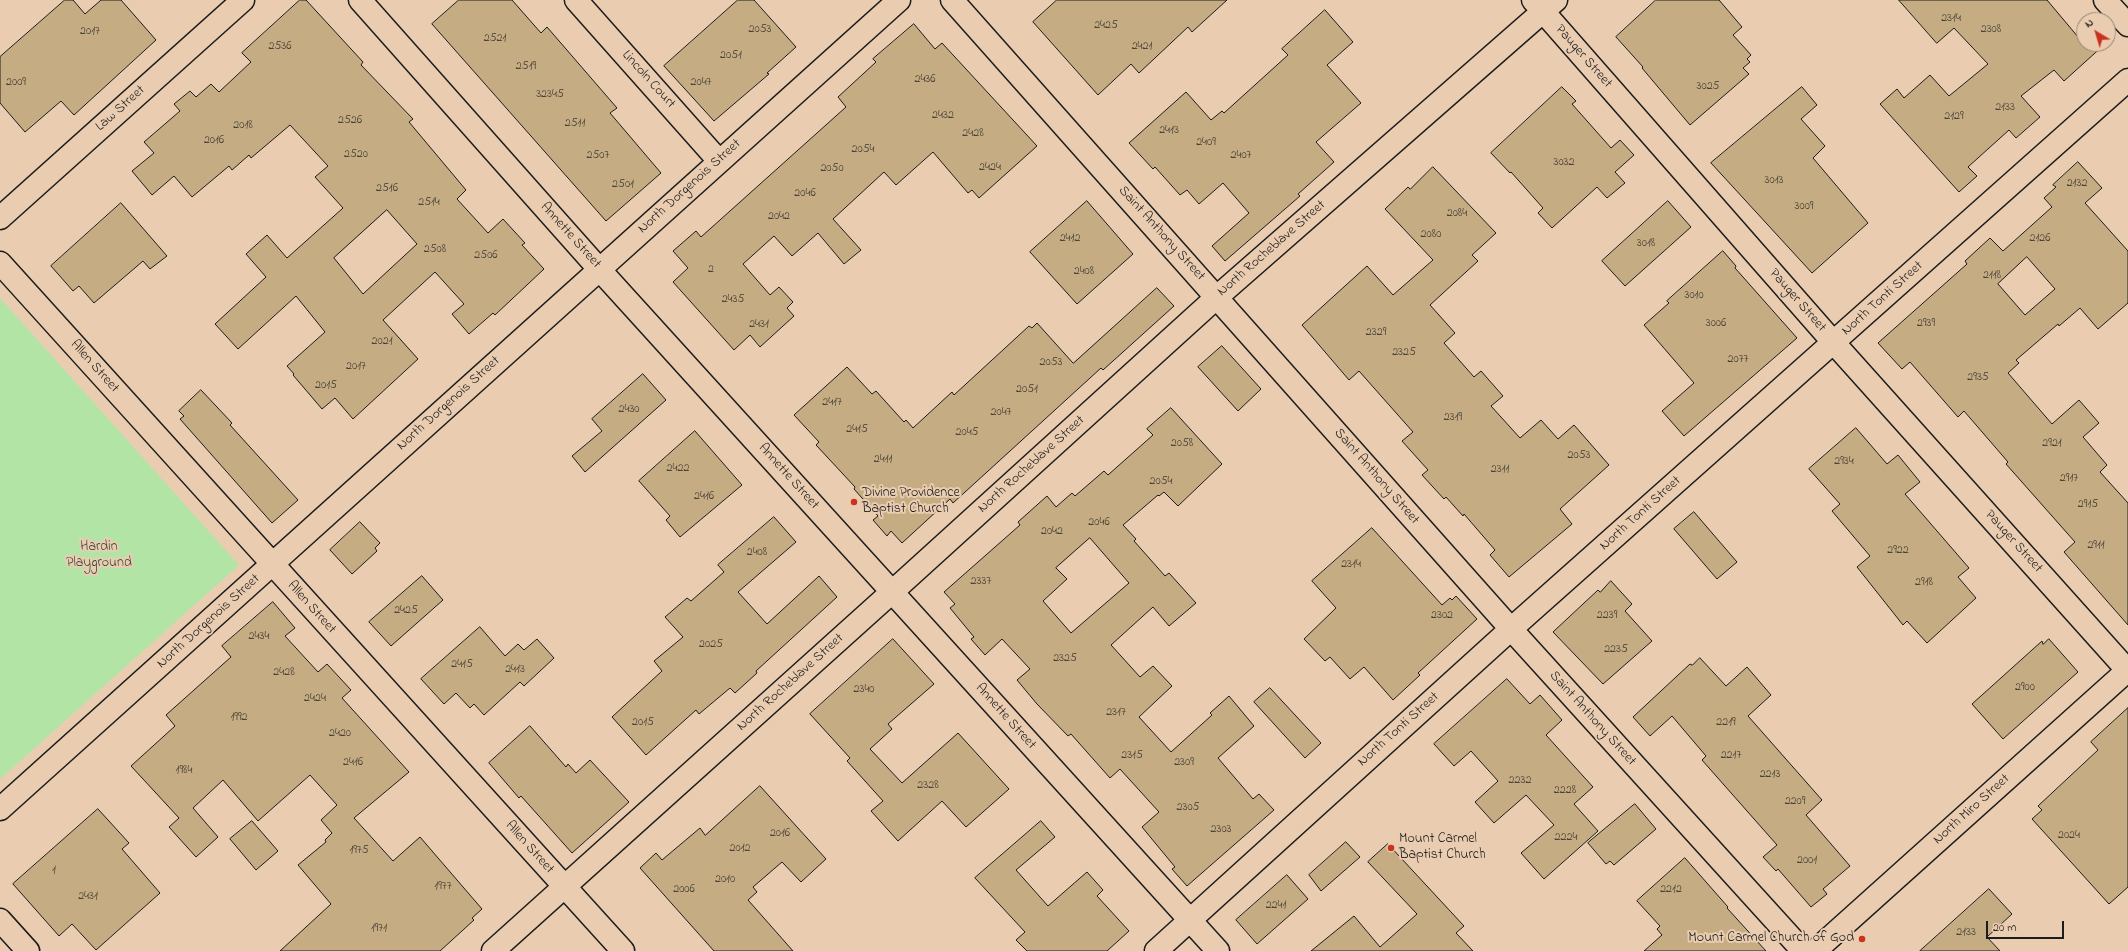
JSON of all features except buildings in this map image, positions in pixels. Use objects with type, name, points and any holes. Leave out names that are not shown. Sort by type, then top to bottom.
[{"type":"street","name":"Law Street","points":[[0,218],[243,0]]},
{"type":"street","name":"Annette Street","points":[[360,0],[599,269],[1218,951]]},
{"type":"street","name":"Lincoln Court","points":[[576,0],[719,161]]},
{"type":"street","name":"North Dorgenois Street","points":[[0,809],[899,0]]},
{"type":"street","name":"Saint Anthony Street","points":[[952,0],[1511,630],[1803,951]]},
{"type":"street","points":[[2105,0],[2128,25]]},
{"type":"street","name":"North Rocheblave Street","points":[[493,951],[1217,297],[1544,4]]},
{"type":"street","name":"Pauger Street","points":[[1544,4],[1834,343],[2128,670]]},
{"type":"street","name":"North Tonti Street","points":[[1156,951],[1511,630],[2128,80]]},
{"type":"street","name":"Allen Street","points":[[0,263],[623,951]]},
{"type":"street","name":"North Miro Street","points":[[1815,951],[2128,670]]},
{"type":"street","points":[[0,920],[28,951]]},
{"type":"green space","name":"Hardin Playground","points":[[0,298],[239,565],[0,779]]},
{"type":"place","name":"Divine Providence Baptist Church","points":[[854,502]]},
{"type":"place","name":"Mount Carmel Baptist Church","points":[[1391,848]]},
{"type":"place","name":"Mount Carmel Church of God","points":[[1862,939]]}]
